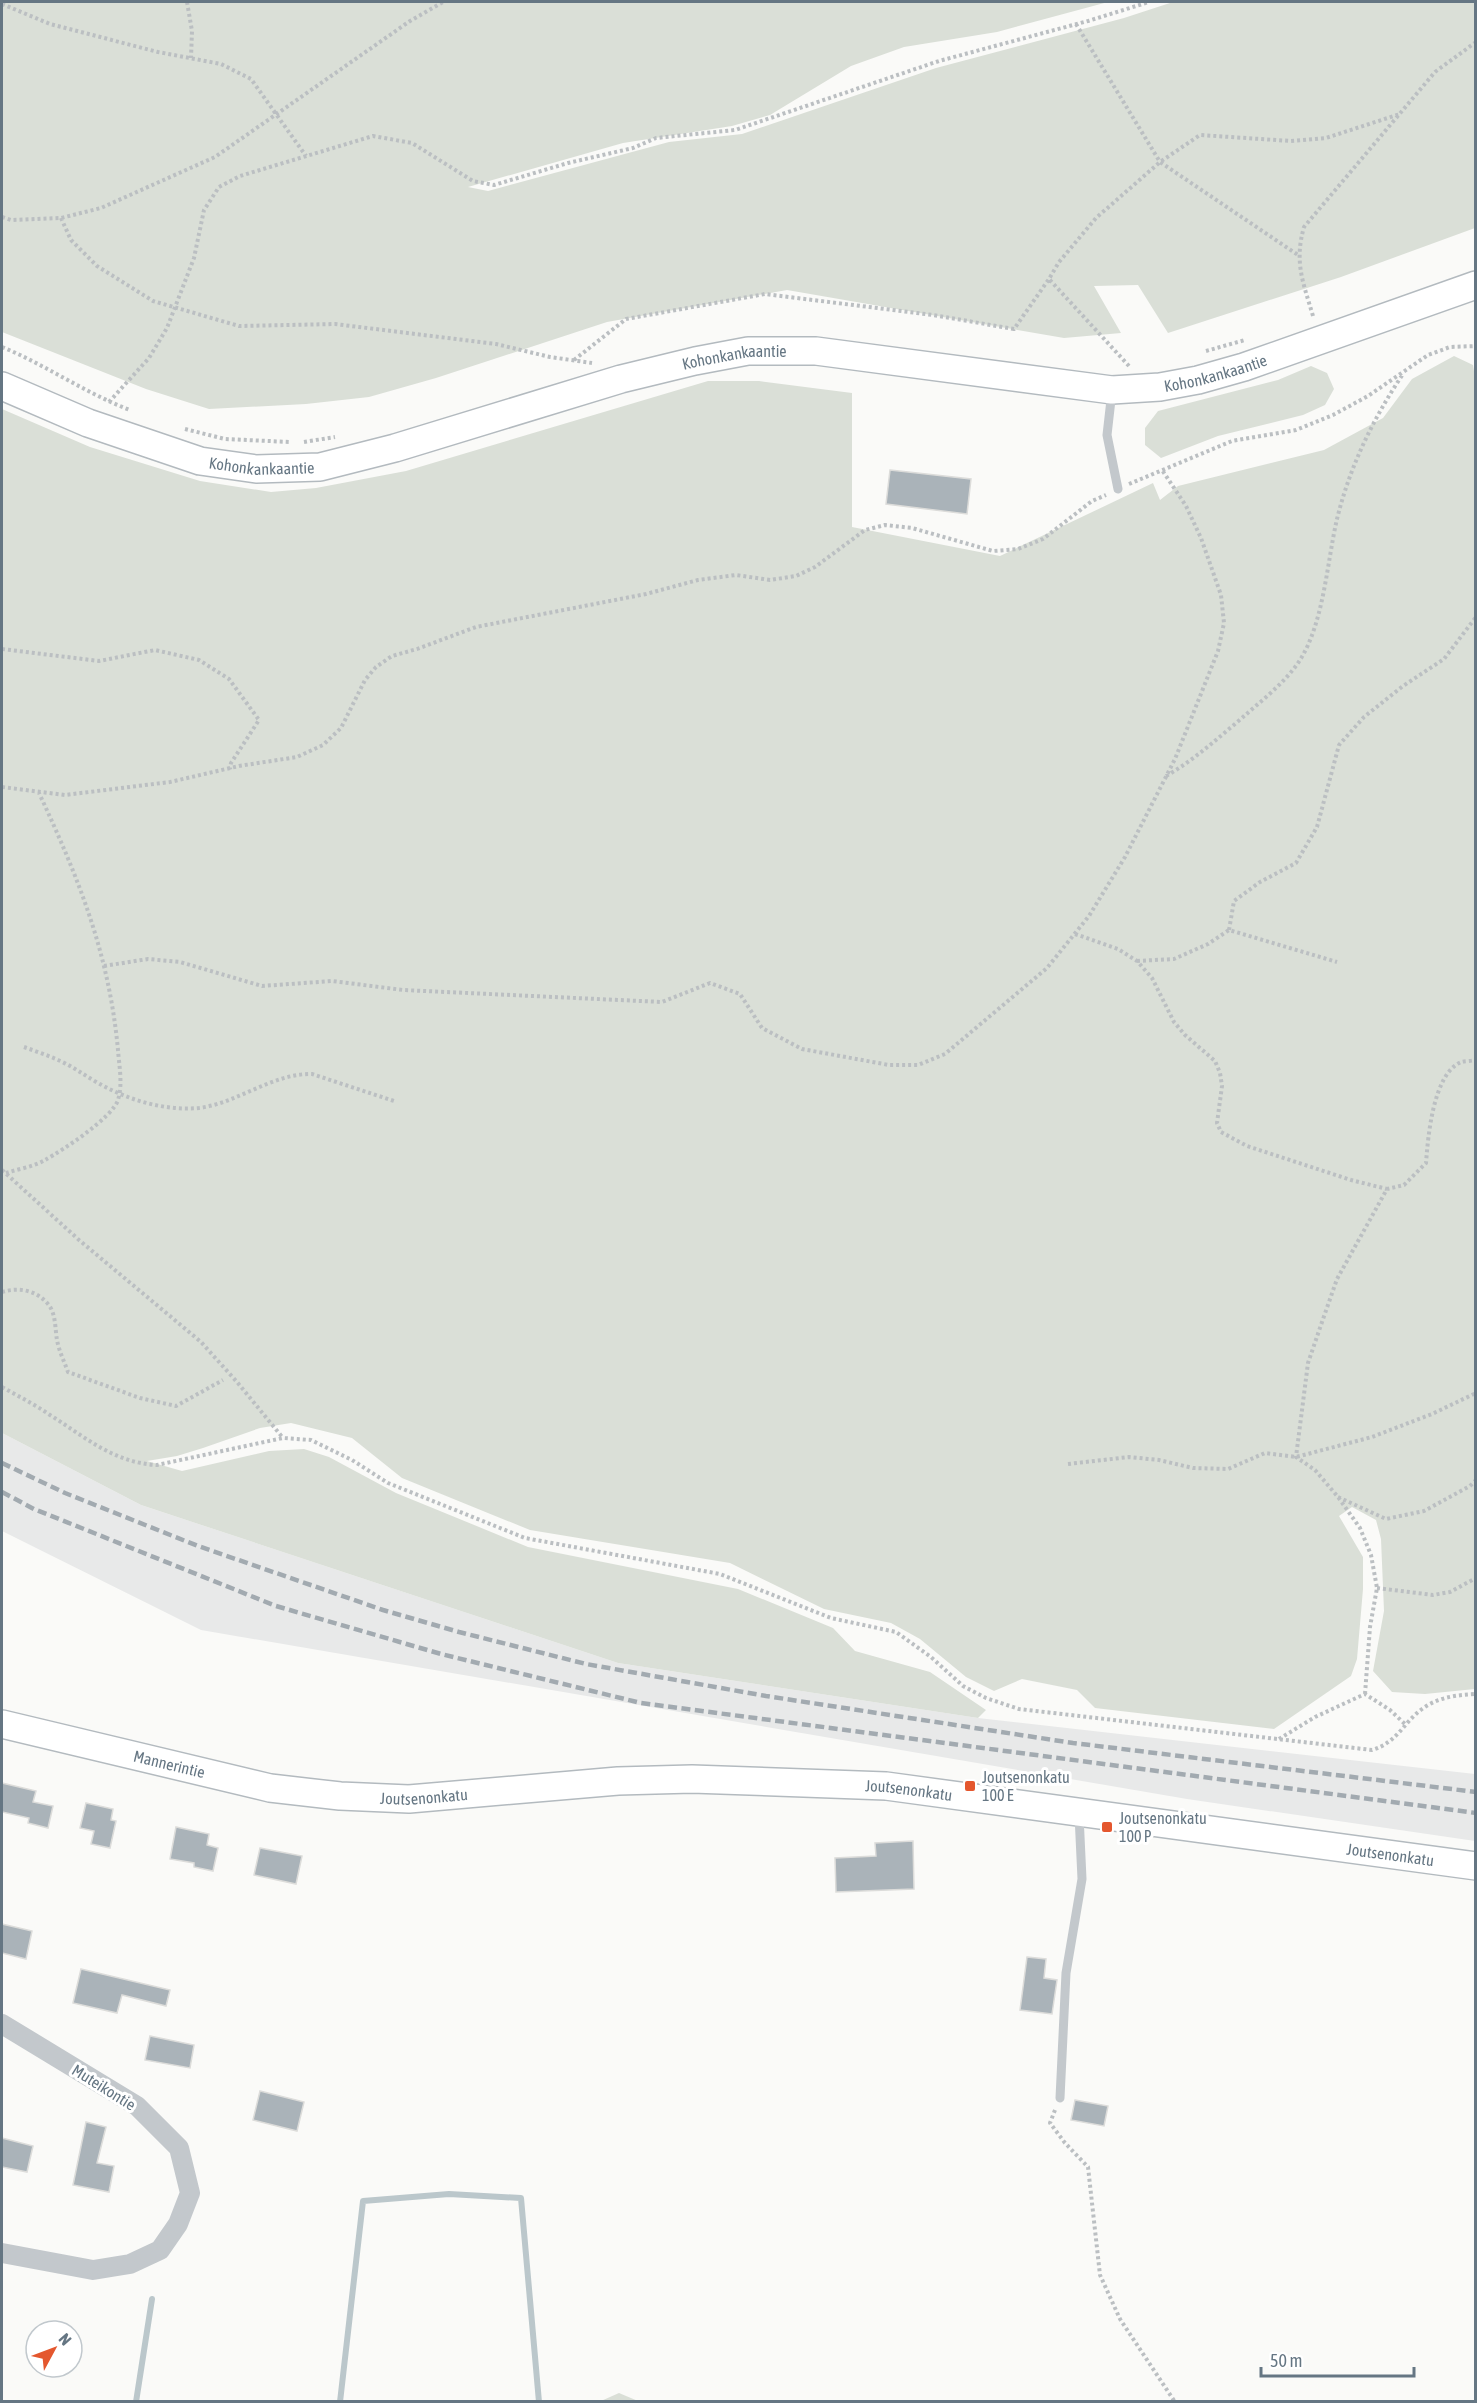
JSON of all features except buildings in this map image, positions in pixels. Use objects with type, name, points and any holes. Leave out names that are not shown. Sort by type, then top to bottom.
[{"type":"street","name":"Kohonkankaantie","points":[[2,386],[88,423],[200,460],[256,469],[320,467],[395,448],[621,379],[748,351],[816,351],[1112,390],[1169,385],[1244,367],[1476,285]]},
{"type":"street","name":"Mannerintie","points":[[2,1724],[270,1788],[340,1796]]},
{"type":"street","name":"Joutsenonkatu","points":[[340,1796],[409,1799],[618,1781],[692,1779],[886,1786],[1476,1866]]},
{"type":"street","name":"Muteikontie","points":[[2,2024],[136,2106],[179,2148],[190,2193],[178,2224],[160,2250],[130,2264],[93,2270],[2,2253]]},
{"type":"lane","points":[[1112,390],[1107,435],[1118,489]]},
{"type":"lane","points":[[1060,2098],[1066,1973],[1082,1879],[1078,1813]]},
{"type":"path","points":[[187,2],[192,32],[191,58]]},
{"type":"path","points":[[2,218],[11,220],[62,219],[101,208],[215,157],[410,21],[443,2]]},
{"type":"path","points":[[109,402],[149,358],[167,328],[194,258],[204,210],[219,187],[240,176],[373,136],[412,142],[473,181],[494,185],[568,163],[633,148],[656,138],[735,130],[939,61],[1149,2]]},
{"type":"path","points":[[2,4],[50,24],[221,64],[251,79],[306,156]]},
{"type":"path","points":[[1076,24],[1160,162],[1299,255]]},
{"type":"path","points":[[1313,316],[1300,273],[1298,247],[1304,227],[1436,72],[1476,42]]},
{"type":"path","points":[[574,360],[626,319],[765,294],[933,315],[1014,329],[1059,262],[1096,218],[1160,162],[1200,135],[1291,141],[1326,138],[1400,114]]},
{"type":"path","points":[[62,219],[71,240],[97,266],[153,301],[239,326],[335,324],[496,344],[593,363]]},
{"type":"path","points":[[1049,279],[1129,366]]},
{"type":"path","points":[[2,787],[65,795],[170,782],[297,757],[323,745],[341,728],[365,680],[376,667],[392,656],[477,627],[646,594],[698,580],[736,575],[770,580],[796,576],[815,567],[865,530],[885,525],[912,528],[993,551],[1018,549],[1043,539],[1092,501],[1118,489],[1232,441],[1296,430],[1333,415],[1368,396],[1428,355],[1450,347],[1476,346]]},
{"type":"path","points":[[1166,777],[1190,763],[1277,687],[1300,659],[1314,625],[1326,581],[1337,519],[1355,459],[1384,402],[1405,371]]},
{"type":"path","points":[[104,966],[148,959],[180,962],[262,987],[332,981],[414,990],[662,1002],[710,983],[740,994],[762,1028],[802,1049],[889,1065],[918,1065],[945,1054],[1047,968],[1089,916],[1125,857],[1166,777],[1218,651],[1224,623],[1221,595],[1201,538],[1186,506],[1162,470]]},
{"type":"path","points":[[1137,961],[1174,959],[1208,944],[1229,930],[1234,901],[1260,882],[1296,863],[1317,827],[1339,745],[1364,717],[1403,686],[1444,659],[1476,617]]},
{"type":"path","points":[[2,649],[99,661],[155,650],[199,660],[229,679],[259,720],[231,763],[230,769]]},
{"type":"path","points":[[6,1173],[43,1161],[109,1114],[118,1100],[121,1080],[116,1034],[104,966],[89,909],[38,792]]},
{"type":"path","points":[[1229,930],[1337,962]]},
{"type":"path","points":[[1075,934],[1118,949],[1137,961],[1152,978],[1174,1022],[1185,1035],[1215,1061],[1221,1073],[1222,1086],[1217,1123],[1221,1132],[1247,1146],[1351,1180],[1387,1189],[1404,1185],[1426,1163],[1428,1138],[1437,1098],[1445,1076],[1461,1062],[1476,1060]]},
{"type":"path","points":[[24,1047],[58,1059],[119,1092],[170,1108],[200,1108],[236,1099],[299,1074],[306,1074],[394,1101]]},
{"type":"path","points":[[2,1170],[79,1240],[201,1342],[283,1438]]},
{"type":"path","points":[[1296,1457],[1308,1363],[1325,1311],[1336,1279],[1387,1189]]},
{"type":"path","points":[[2,1292],[13,1289],[28,1290],[49,1305],[68,1371],[140,1398],[176,1406],[223,1380]]},
{"type":"path","points":[[2,1387],[43,1410],[105,1452],[139,1464],[157,1465],[283,1438],[311,1440],[352,1460],[388,1483],[525,1538],[720,1574],[831,1618],[896,1632],[931,1657],[963,1686],[986,1698],[1019,1709],[1372,1750],[1389,1742],[1423,1708],[1450,1695],[1476,1694]]},
{"type":"path","points":[[1068,1464],[1129,1457],[1158,1460],[1193,1468],[1228,1469],[1265,1453],[1296,1457],[1372,1437],[1432,1414],[1476,1393]]},
{"type":"path","points":[[1296,1457],[1315,1470],[1338,1497],[1360,1528],[1371,1555],[1377,1588],[1370,1627],[1365,1694]]},
{"type":"path","points":[[1338,1497],[1386,1519],[1424,1511],[1470,1486],[1476,1480]]},
{"type":"path","points":[[1377,1588],[1433,1595],[1450,1592],[1476,1578]]},
{"type":"path","points":[[1279,1740],[1315,1717],[1365,1694]]},
{"type":"path","points":[[1365,1694],[1390,1710],[1406,1725]]},
{"type":"path","points":[[1060,2098],[1050,2123],[1088,2167],[1100,2275],[1120,2319],[1175,2402]]},
{"type":"shaded area","points":[[2,2],[1108,2],[997,32],[904,47],[851,66],[770,115],[732,126],[623,143],[468,187],[488,191],[669,142],[742,134],[936,68],[1124,18],[1173,2],[1475,2],[1475,228],[1341,277],[1168,333],[1138,285],[1094,286],[1121,333],[1064,338],[787,290],[607,322],[436,378],[369,397],[306,404],[209,409],[146,389],[2,332]]},
{"type":"shaded area","points":[[1454,356],[1473,365],[1476,383],[1475,1689],[1425,1694],[1392,1692],[1373,1671],[1384,1611],[1381,1539],[1376,1520],[1352,1507],[1339,1516],[1363,1557],[1363,1589],[1357,1659],[1351,1676],[1274,1729],[1095,1708],[1077,1690],[1022,1679],[994,1691],[966,1677],[920,1639],[891,1623],[824,1609],[730,1563],[530,1530],[402,1478],[352,1438],[291,1423],[260,1428],[177,1456],[147,1461],[182,1471],[269,1451],[304,1449],[329,1457],[396,1493],[528,1547],[738,1589],[833,1628],[855,1651],[930,1672],[986,1710],[978,1718],[618,1663],[141,1505],[2,1433],[2,409],[90,447],[200,481],[271,492],[316,488],[406,471],[708,381],[759,381],[852,393],[852,527],[1000,556],[1153,483],[1160,500],[1178,486],[1324,450],[1383,418],[1412,379]]},
{"type":"shaded area","points":[[1311,366],[1327,373],[1334,389],[1325,405],[1303,415],[1218,436],[1161,458],[1145,445],[1145,428],[1158,411],[1278,380]]},
{"type":"shaded area","points":[[2,1433],[141,1505],[618,1663],[978,1718],[1475,1774],[1475,1841],[1187,1799],[201,1630],[2,1531]]},
{"type":"shaded area","points":[[619,2393],[638,2401],[601,2401]]},
{"type":"waterway","points":[[340,2402],[363,2201],[449,2194],[521,2198],[539,2402]]},
{"type":"waterway","points":[[136,2402],[152,2299]]},
{"type":"railway","points":[[2,1463],[65,1493],[198,1546],[383,1610],[586,1664],[766,1696],[1073,1743],[1476,1792]]},
{"type":"railway","points":[[2,1492],[34,1509],[276,1606],[441,1654],[641,1703],[1476,1813]]},
{"type":"place","name":"Joutsenonkatu 100 E","points":[[970,1786]]},
{"type":"place","name":"Joutsenonkatu 100 P","points":[[1107,1827]]}]
